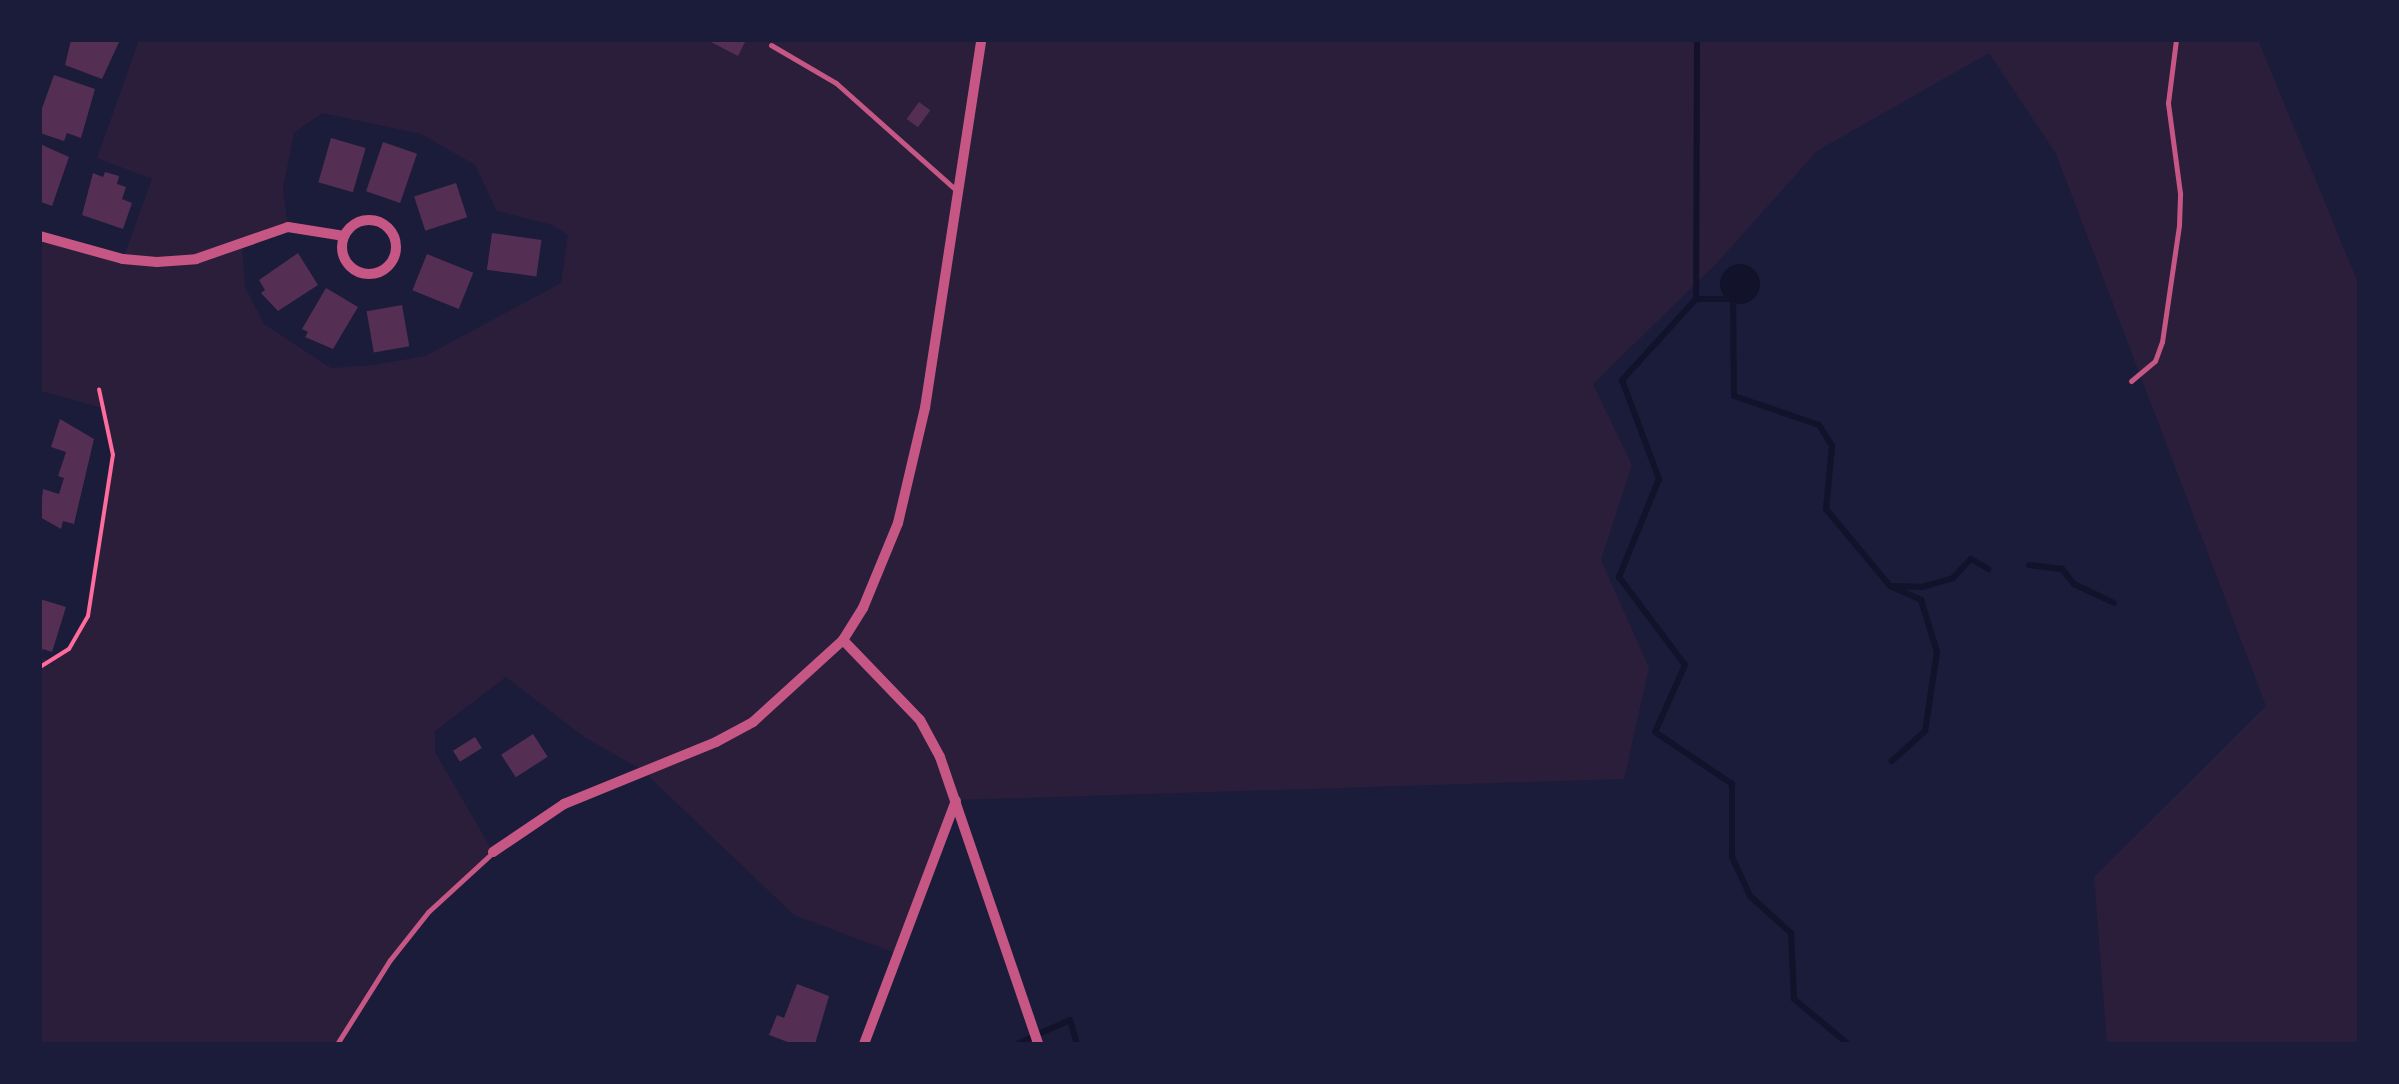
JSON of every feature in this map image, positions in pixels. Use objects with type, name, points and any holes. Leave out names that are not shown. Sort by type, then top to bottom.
[{"type":"street","points":[[493,852],[564,804],[716,742],[753,722],[843,640],[881,569],[906,492],[925,408],[981,40]]},
{"type":"street","points":[[40,236],[123,260],[157,262],[196,258],[288,226],[344,236],[365,220],[382,224],[394,237],[391,263],[376,274],[351,268],[342,253],[344,236]]},
{"type":"street","points":[[843,640],[920,720],[956,800],[1038,1044]]},
{"type":"street","points":[[864,1044],[956,800]]},
{"type":"lane","points":[[2131,382],[2155,361],[2162,342],[2174,260],[2180,192],[2168,103],[2176,40]]},
{"type":"lane","points":[[771,45],[836,83],[958,192]]},
{"type":"lane","points":[[337,1044],[390,960],[428,912],[493,852]]},
{"type":"path","points":[[40,667],[69,649],[88,616],[113,455],[99,389]]},
{"type":"shaded area","points":[[139,40],[2258,40],[2359,285],[2359,1044],[2107,1044],[2094,877],[2266,706],[2056,154],[1989,53],[1817,151],[1716,264],[1593,384],[1632,465],[1601,560],[1649,668],[1624,779],[957,800],[898,954],[794,915],[642,770],[584,737],[506,677],[435,731],[435,752],[493,852],[428,912],[390,960],[337,1044],[40,1044],[40,657],[50,661],[69,649],[88,616],[113,455],[103,408],[40,391],[40,236],[123,259],[152,179],[97,158]],"holes":[[[322,113],[421,134],[475,165],[497,211],[552,225],[568,235],[561,283],[425,356],[331,368],[264,324],[245,287],[242,242],[288,227],[283,189],[294,133]]]},
{"type":"shaded area","points":[[1740,264],[1754,270],[1760,284],[1754,298],[1740,304],[1726,298],[1720,284],[1726,270]]},
{"type":"building","points":[[71,40],[120,40],[102,79],[65,65]]},
{"type":"building","points":[[707,40],[746,40],[738,56]]},
{"type":"building","points":[[54,75],[95,89],[81,138],[67,133],[64,141],[40,133],[40,114]]},
{"type":"building","points":[[919,102],[930,110],[918,127],[907,119]]},
{"type":"building","points":[[331,138],[366,148],[353,192],[318,182]]},
{"type":"building","points":[[383,142],[417,154],[400,203],[366,191]]},
{"type":"building","points":[[40,144],[69,157],[52,206],[41,202]]},
{"type":"building","points":[[105,172],[119,176],[117,184],[126,187],[122,199],[132,203],[123,229],[82,215],[93,173],[103,177]]},
{"type":"building","points":[[456,183],[467,217],[425,231],[414,197]]},
{"type":"building","points":[[492,233],[542,240],[536,277],[487,270]]},
{"type":"building","points":[[298,253],[318,285],[278,311],[261,293],[265,290],[259,280]]},
{"type":"building","points":[[427,254],[473,273],[459,309],[412,290]]},
{"type":"building","points":[[326,288],[358,307],[333,349],[305,337],[308,332],[302,329]]},
{"type":"building","points":[[402,305],[409,346],[374,353],[367,311]]},
{"type":"building","points":[[60,419],[94,439],[74,524],[63,521],[61,529],[40,517],[43,489],[59,494],[64,478],[58,476],[66,452],[51,447]]},
{"type":"building","points":[[40,599],[66,607],[52,652],[43,649],[40,656]]},
{"type":"building","points":[[533,734],[548,757],[516,777],[501,755]]},
{"type":"building","points":[[475,737],[482,748],[460,762],[453,751]]},
{"type":"building","points":[[797,984],[829,996],[815,1044],[793,1044],[769,1035],[777,1015],[784,1018]]},
{"type":"waterway","points":[[1697,40],[1696,299],[1622,380],[1659,479],[1619,577],[1685,665],[1655,732],[1732,784],[1732,857],[1750,896],[1791,933],[1794,999],[1848,1044]]},
{"type":"waterway","points":[[1696,299],[1733,299],[1734,396],[1819,425],[1832,446],[1826,509],[1890,586],[1921,600],[1937,652],[1925,731],[1892,761]]},
{"type":"waterway","points":[[1894,586],[1922,587],[1953,578],[1971,559],[1988,569]]},
{"type":"waterway","points":[[2029,565],[2062,569],[2074,584],[2114,603]]},
{"type":"waterway","points":[[1017,1044],[1070,1020],[1077,1044]]}]
